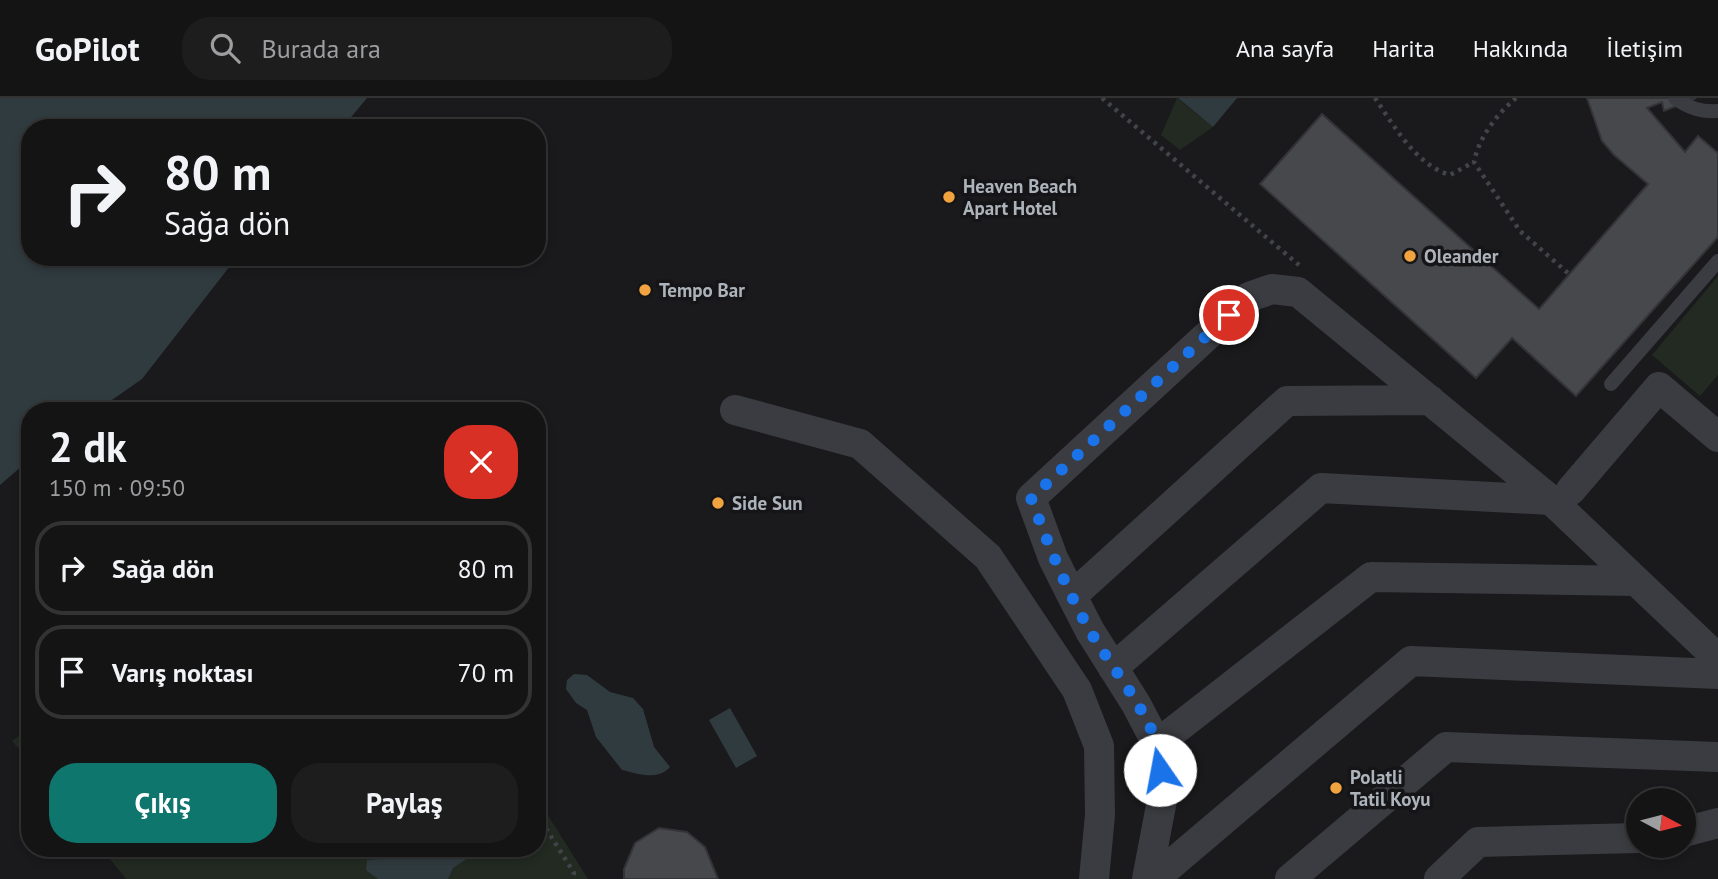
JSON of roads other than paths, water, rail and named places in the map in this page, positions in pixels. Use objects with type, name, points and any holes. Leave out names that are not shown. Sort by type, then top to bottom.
[{"type":"street","points":[[1147,879],[1163,795],[1157,744],[1072,596],[1053,558],[1031,498],[1249,297],[1272,289],[1298,292],[1430,400],[1561,495],[1636,581],[1713,654],[1718,664]]},
{"type":"street","points":[[1113,668],[1321,488],[1561,495],[1659,387],[1718,437]]},
{"type":"street","points":[[1072,596],[1287,401],[1430,400]]},
{"type":"street","points":[[735,410],[860,444],[988,557],[1077,691],[1099,746],[1100,815],[1094,879]]},
{"type":"street","points":[[1157,744],[1371,577],[1636,581]]},
{"type":"street","points":[[1154,879],[1411,661],[1718,674]]},
{"type":"street","points":[[1290,879],[1446,747],[1718,757]]},
{"type":"street","points":[[1696,829],[1718,823]]},
{"type":"street","points":[[1439,879],[1478,842],[1626,838]]},
{"type":"lane","points":[[1675,98],[1688,107],[1704,112],[1718,111]]},
{"type":"lane","points":[[1611,384],[1718,261]]},
{"type":"place","name":"Heaven Beach Apart Hotel","points":[[949,197]]},
{"type":"place","name":"Oleander","points":[[1410,256]]},
{"type":"place","name":"Tempo Bar","points":[[645,290]]},
{"type":"place","name":"Side Sun","points":[[718,503]]},
{"type":"place","name":"Polatli Tatil Koyu","points":[[1336,788]]}]
